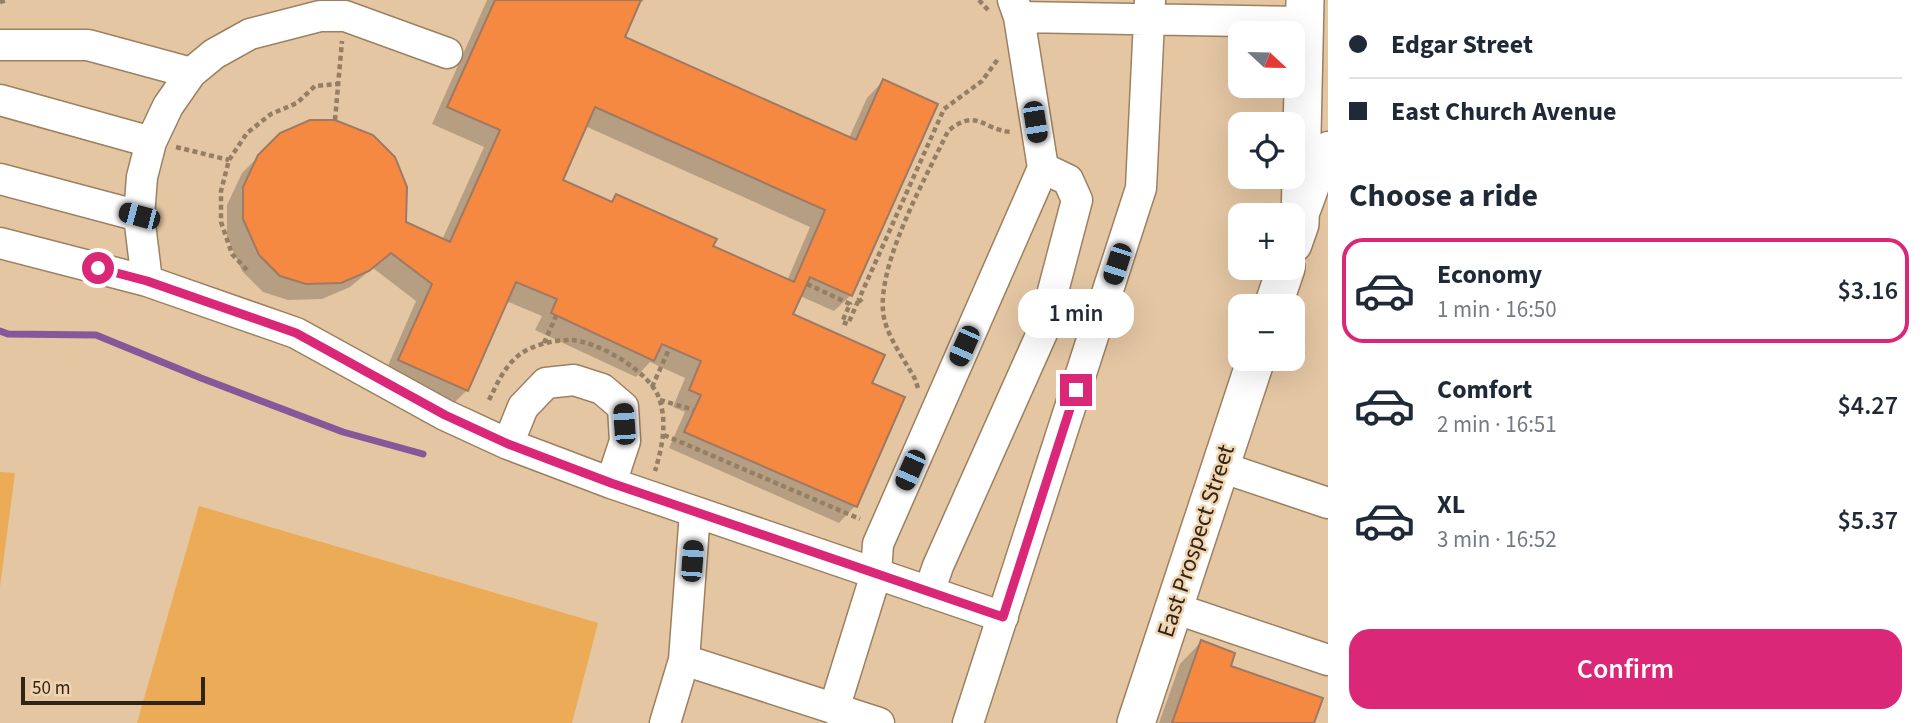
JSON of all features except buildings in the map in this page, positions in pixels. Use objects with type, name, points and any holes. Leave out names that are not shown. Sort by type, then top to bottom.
[{"type":"main road","points":[[1297,203],[1305,11]]},
{"type":"main road","name":"East Prospect Street","points":[[1136,723],[1252,371]]},
{"type":"street","points":[[684,660],[859,718],[878,544],[1043,168],[1016,8],[1305,11]]},
{"type":"street","points":[[968,723],[1141,188],[1150,10]]},
{"type":"street","points":[[147,281],[139,216],[142,177],[152,142],[168,106],[191,73],[214,54],[250,34],[320,16],[345,16],[447,53]]},
{"type":"street","points":[[0,45],[88,46],[191,73]]},
{"type":"street","points":[[0,100],[152,142]]},
{"type":"street","points":[[1305,210],[1328,147]]},
{"type":"street","points":[[929,592],[938,566],[1042,333],[1049,307],[1077,200],[1068,180],[1043,168]]},
{"type":"street","points":[[0,179],[139,216]]},
{"type":"street","points":[[0,243],[147,281],[296,333],[445,415],[508,444],[611,483],[1003,617]]},
{"type":"street","points":[[508,444],[523,407],[546,383],[574,380],[602,389],[623,407],[625,440],[611,483]]},
{"type":"street","points":[[1221,467],[1328,503]]},
{"type":"street","points":[[665,723],[684,660],[695,512]]},
{"type":"street","points":[[1174,608],[1328,660]]},
{"type":"path","points":[[0,2],[8,0]]},
{"type":"path","points":[[335,120],[345,16]]},
{"type":"path","points":[[807,284],[850,304],[842,321],[848,324],[944,109],[982,81],[1005,50]]},
{"type":"path","points":[[247,270],[232,254],[221,222],[221,191],[229,160],[247,133],[271,114],[297,103],[315,86],[338,84]]},
{"type":"path","points":[[920,396],[915,379],[885,323],[882,302],[887,265],[948,131],[958,122],[968,119],[981,121],[1007,132],[1014,132],[1018,124]]},
{"type":"path","points":[[152,142],[229,160]]},
{"type":"path","points":[[544,343],[556,316]]},
{"type":"path","points":[[652,387],[670,347]]},
{"type":"path","points":[[660,400],[694,410]]},
{"type":"path","points":[[664,435],[870,523]]},
{"type":"shaded area","points":[[0,472],[15,473],[0,587]]},
{"type":"shaded area","points":[[199,506],[598,623],[572,723],[137,723]]},
{"type":"waterway","points":[[0,331],[8,334],[96,335],[343,432],[423,454]]},
{"type":"route","points":[[98,268],[147,281],[296,333],[445,415],[508,444],[611,483],[1003,617],[1076,390]]}]
